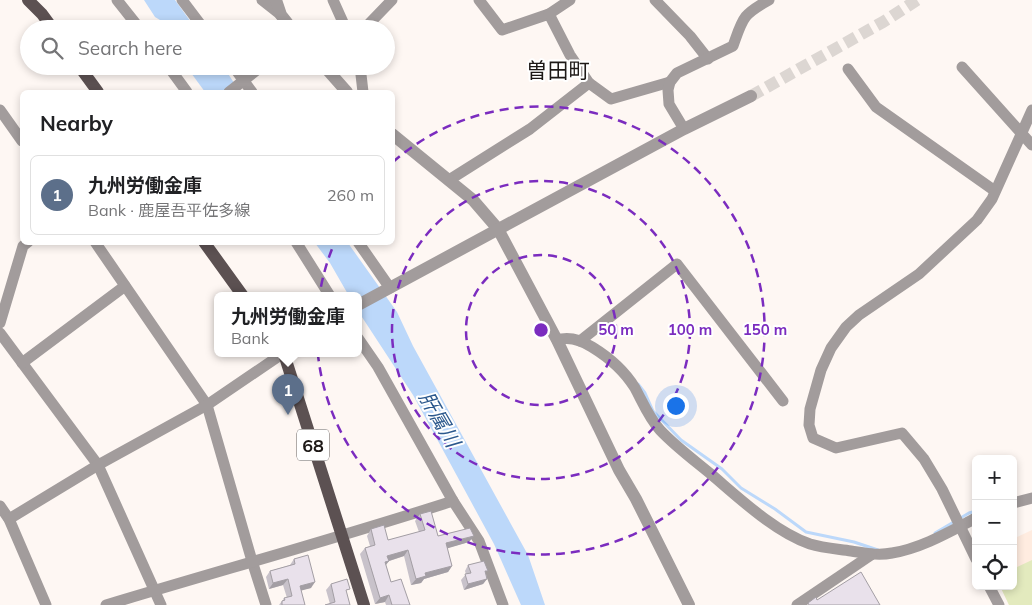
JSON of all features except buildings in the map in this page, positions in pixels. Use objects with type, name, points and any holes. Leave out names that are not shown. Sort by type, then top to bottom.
[{"type":"main road","points":[[28,0],[46,20]]},
{"type":"main road","points":[[86,75],[97,90]]},
{"type":"main road","points":[[206,245],[240,292]]},
{"type":"main road","name":"68","points":[[284,357],[364,605]]},
{"type":"street","points":[[118,0],[133,20]]},
{"type":"street","points":[[182,0],[197,20]]},
{"type":"street","points":[[262,0],[285,20]]},
{"type":"street","points":[[276,0],[281,15]]},
{"type":"street","points":[[333,0],[342,20]]},
{"type":"street","points":[[373,20],[392,0]]},
{"type":"street","points":[[479,0],[502,30],[549,14],[570,0]]},
{"type":"street","points":[[655,0],[690,36],[708,59]]},
{"type":"street","points":[[684,129],[669,104],[668,90],[670,82],[677,73],[733,46],[744,18],[752,10],[769,0]]},
{"type":"street","points":[[549,14],[570,55],[589,83],[612,99],[670,82]]},
{"type":"street","points":[[962,67],[1032,145]]},
{"type":"street","points":[[848,69],[876,107],[995,191]]},
{"type":"street","points":[[175,75],[186,90]]},
{"type":"street","points":[[238,75],[250,90]]},
{"type":"street","points":[[232,90],[251,75]]},
{"type":"street","points":[[332,75],[346,90]]},
{"type":"street","points":[[361,75],[363,90]]},
{"type":"street","points":[[449,180],[530,128],[589,83]]},
{"type":"street","points":[[362,303],[684,129],[751,96]]},
{"type":"street","points":[[0,110],[20,138]]},
{"type":"street","points":[[972,551],[942,489],[924,459],[902,433],[836,448],[813,438],[809,425],[810,409],[821,370],[832,348],[846,327],[859,315],[919,274],[978,220],[995,191],[1032,110]]},
{"type":"street","points":[[395,136],[473,200],[498,229],[557,340],[619,470],[689,605]]},
{"type":"street","points":[[0,323],[24,245]]},
{"type":"street","points":[[97,245],[207,405],[266,605]]},
{"type":"street","points":[[298,245],[327,292]]},
{"type":"street","points":[[360,245],[387,289]]},
{"type":"street","points":[[580,341],[677,264],[783,401]]},
{"type":"street","points":[[22,362],[125,286]]},
{"type":"street","points":[[0,333],[98,465],[161,605]]},
{"type":"street","points":[[557,340],[566,337],[580,341],[608,356],[622,369],[659,429],[678,449],[734,496],[782,530],[810,544],[871,554],[891,554],[917,548],[972,520]]},
{"type":"street","points":[[362,344],[378,367],[453,501],[479,541],[503,605]]},
{"type":"street","points":[[8,520],[98,465],[207,405],[279,357]]},
{"type":"street","points":[[1017,502],[1032,498]]},
{"type":"street","points":[[106,605],[342,536],[453,501]]},
{"type":"street","points":[[0,506],[46,605]]},
{"type":"street","points":[[797,605],[871,554]]},
{"type":"street","points":[[992,590],[999,605]]},
{"type":"shaded area","points":[[1032,530],[1032,605],[1009,605],[1002,590],[1017,590],[1017,537]]},
{"type":"green space","points":[[1032,560],[1032,605],[1009,605],[1002,590],[1017,590],[1017,567]]},
{"type":"water","points":[[144,0],[175,0],[189,20],[160,20],[155,17]]},
{"type":"water","points":[[193,75],[229,75],[239,90],[204,90]]},
{"type":"water","name":"肝属川","points":[[316,245],[349,245],[397,312],[413,346],[528,555],[545,605],[521,605],[494,544],[413,395],[362,317],[362,292],[347,292],[330,263]]},
{"type":"waterway","points":[[638,384],[645,393],[653,411],[681,440],[722,469],[741,488],[775,509],[806,532],[854,542],[878,550]]},
{"type":"waterway","points":[[935,533],[972,512]]},
{"type":"tunnel","points":[[751,96],[883,22],[917,0]]},
{"type":"place","name":"九州労働金庫","points":[[288,415]]},
{"type":"district","name":"曽田町","points":[[558,70]]}]
